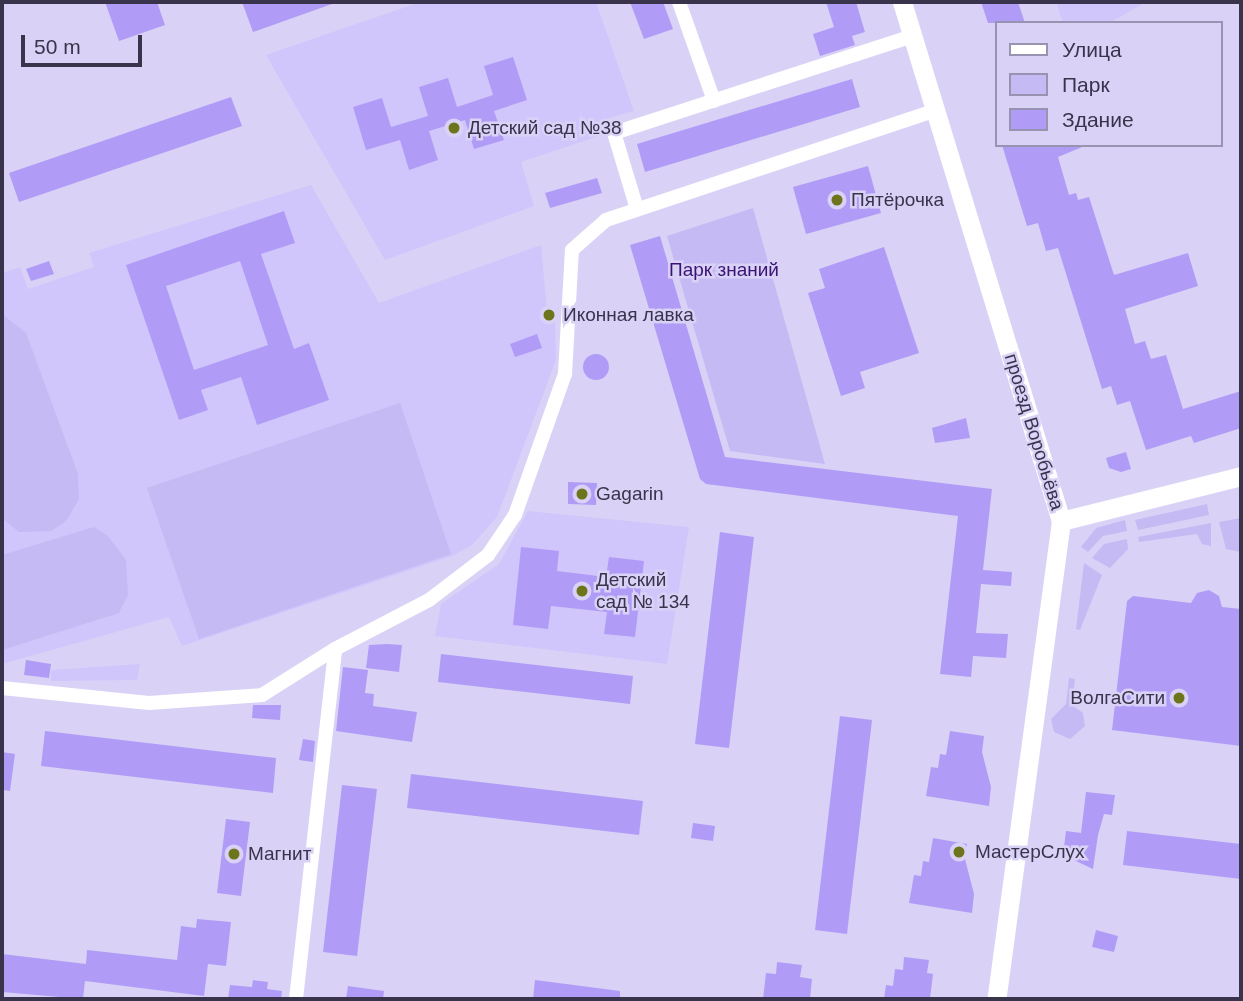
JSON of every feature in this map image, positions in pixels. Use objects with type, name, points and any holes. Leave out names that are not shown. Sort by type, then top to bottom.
[{"type":"main road","name":"проезд Воробьёва","points":[[902,2],[1061,521],[996,999]]},
{"type":"main road","points":[[1061,521],[1241,476]]},
{"type":"street","points":[[679,2],[714,101]]},
{"type":"street","points":[[637,209],[614,133],[913,36]]},
{"type":"street","points":[[2,688],[149,702],[262,695],[335,649],[429,600],[488,555],[515,515],[565,374],[572,250],[606,220],[936,110]]},
{"type":"street","points":[[296,999],[335,649]]},
{"type":"shaded area","name":"Детский сад №38","points":[[420,2],[596,2],[634,111],[599,121],[602,135],[521,162],[534,206],[385,260],[266,55]]},
{"type":"shaded area","points":[[1056,2],[1146,2],[1113,21],[1062,21]]},
{"type":"shaded area","points":[[311,185],[379,303],[541,245],[547,311],[552,310],[555,320],[556,360],[497,517],[472,545],[452,556],[182,646],[169,617],[2,664],[2,273],[20,267],[28,289],[94,267],[89,253]]},
{"type":"shaded area","points":[[528,511],[689,527],[667,664],[435,636],[441,604],[499,564]]},
{"type":"shaded area","points":[[140,664],[137,680],[51,681],[51,670]]},
{"type":"green space","name":"Парк знаний","points":[[753,208],[825,464],[730,451],[667,236]]},
{"type":"green space","points":[[2,314],[26,333],[78,474],[79,499],[66,521],[51,531],[19,532],[2,518]]},
{"type":"green space","points":[[400,403],[451,554],[199,639],[147,488]]},
{"type":"green space","points":[[1207,504],[1209,515],[1138,530],[1135,520]]},
{"type":"green space","points":[[1241,518],[1241,552],[1226,549],[1219,522]]},
{"type":"green space","points":[[1125,520],[1127,531],[1103,536],[1088,552],[1081,547],[1096,528]]},
{"type":"green space","points":[[1211,523],[1211,546],[1202,544],[1197,534],[1139,542],[1138,537]]},
{"type":"green space","points":[[94,527],[108,536],[126,560],[128,595],[119,613],[2,650],[2,555]]},
{"type":"green space","points":[[1127,539],[1128,549],[1110,568],[1092,558],[1104,544]]},
{"type":"green space","points":[[1084,563],[1102,575],[1080,630],[1076,629]]},
{"type":"green space","points":[[1069,678],[1075,679],[1072,705],[1083,713],[1085,726],[1070,739],[1054,732],[1051,719],[1066,704]]},
{"type":"building","points":[[105,2],[157,2],[165,25],[119,41]]},
{"type":"building","points":[[242,2],[332,2],[332,4],[253,32]]},
{"type":"building","points":[[630,2],[663,2],[673,29],[644,39]]},
{"type":"building","points":[[826,2],[856,2],[865,32],[852,36],[855,45],[820,56],[813,34],[834,27]]},
{"type":"building","points":[[981,2],[1018,2],[1024,21],[988,23]]},
{"type":"building","points":[[513,57],[527,100],[494,111],[504,140],[474,149],[465,120],[429,131],[438,160],[409,170],[400,140],[366,150],[353,107],[382,98],[391,127],[428,116],[419,87],[448,78],[457,107],[493,95],[484,66]]},
{"type":"building","points":[[852,79],[860,107],[645,172],[637,144]]},
{"type":"building","points":[[231,97],[242,126],[19,202],[9,173]]},
{"type":"building","points":[[1003,147],[1082,147],[1058,157],[1069,195],[1076,193],[1078,200],[1089,197],[1114,275],[1188,253],[1198,286],[1125,309],[1135,344],[1145,341],[1151,359],[1166,355],[1183,409],[1241,391],[1241,428],[1194,443],[1191,436],[1146,450],[1130,401],[1117,405],[1111,386],[1102,389],[1058,248],[1046,251],[1038,223],[1027,226]]},
{"type":"building","name":"Пятёрочка","points":[[868,166],[881,213],[806,234],[793,187]]},
{"type":"building","points":[[597,178],[602,193],[550,208],[545,193]]},
{"type":"building","points":[[284,211],[295,243],[261,254],[294,349],[309,343],[329,400],[257,425],[241,377],[201,390],[208,410],[179,420],[126,265]],"holes":[[[240,261],[268,345],[194,370],[166,286]]]},
{"type":"building","points":[[660,236],[725,457],[992,489],[983,570],[1012,572],[1011,586],[981,584],[976,633],[1008,634],[1006,658],[973,656],[971,677],[940,674],[958,516],[706,484],[700,479],[630,245]]},
{"type":"building","points":[[884,247],[919,353],[860,372],[865,388],[841,396],[808,293],[825,288],[819,269]]},
{"type":"building","points":[[49,261],[54,274],[31,281],[26,269]]},
{"type":"building","points":[[537,334],[542,348],[515,357],[510,344]]},
{"type":"building","points":[[596,354],[605,358],[609,367],[605,376],[596,380],[587,376],[583,367],[587,358]]},
{"type":"building","points":[[966,418],[970,438],[935,443],[932,428]]},
{"type":"building","points":[[1126,452],[1131,469],[1121,472],[1109,468],[1106,458]]},
{"type":"building","name":"Gagarin","points":[[568,482],[597,483],[596,505],[568,504]]},
{"type":"building","points":[[720,532],[754,537],[729,748],[695,744]]},
{"type":"building","name":"Детский сад № 134","points":[[521,547],[559,551],[557,571],[606,577],[609,557],[644,561],[635,637],[604,634],[607,612],[551,606],[548,629],[513,625]]},
{"type":"building","name":"ВолгаСити","points":[[1209,590],[1219,596],[1222,607],[1241,609],[1241,746],[1112,730],[1127,601],[1133,596],[1191,603],[1197,593]]},
{"type":"building","points":[[369,645],[402,645],[399,672],[366,668]]},
{"type":"building","points":[[441,654],[633,676],[630,704],[438,682]]},
{"type":"building","points":[[26,660],[51,664],[49,678],[24,675]]},
{"type":"building","points":[[343,667],[368,670],[365,693],[374,694],[373,706],[417,712],[412,742],[336,731]]},
{"type":"building","points":[[253,705],[281,705],[280,720],[252,718]]},
{"type":"building","points":[[840,716],[872,720],[847,934],[815,930]]},
{"type":"building","points":[[45,731],[276,758],[273,793],[41,766]]},
{"type":"building","points":[[950,731],[984,736],[982,752],[991,787],[989,806],[926,796],[931,767],[938,768],[940,754],[946,755]]},
{"type":"building","points":[[303,739],[315,741],[313,762],[299,760]]},
{"type":"building","points":[[2,752],[15,754],[10,791],[2,790]]},
{"type":"building","points":[[411,774],[643,801],[639,835],[407,808]]},
{"type":"building","points":[[342,785],[377,789],[357,956],[323,952]]},
{"type":"building","points":[[1086,792],[1115,795],[1112,815],[1104,814],[1093,869],[1063,855],[1066,831],[1081,833]]},
{"type":"building","name":"Магнит","points":[[226,819],[250,822],[241,896],[217,893]]},
{"type":"building","points":[[693,823],[715,826],[713,841],[691,838]]},
{"type":"building","points":[[1127,831],[1241,844],[1241,879],[1123,865]]},
{"type":"building","points":[[933,838],[967,844],[965,859],[974,894],[972,913],[909,903],[914,875],[921,876],[923,861],[929,862]]},
{"type":"building","points":[[197,919],[231,922],[226,966],[208,964],[204,996],[85,981],[83,999],[2,992],[2,954],[86,964],[87,950],[177,960],[181,926],[196,928]]},
{"type":"building","points":[[1096,930],[1118,936],[1114,952],[1092,947]]},
{"type":"building","points":[[904,957],[929,960],[927,973],[933,974],[930,999],[884,999],[886,985],[893,986],[895,969],[903,970]]},
{"type":"building","points":[[777,962],[802,965],[800,977],[812,979],[810,999],[763,999],[766,973],[776,974]]},
{"type":"building","points":[[253,980],[268,982],[267,989],[282,991],[281,999],[228,999],[230,985],[252,987]]},
{"type":"building","points":[[535,980],[620,991],[620,999],[533,999]]},
{"type":"building","points":[[348,986],[384,991],[383,999],[346,999]]},
{"type":"place","name":"Детский сад №38","points":[[454,128]]},
{"type":"place","name":"Пятёрочка","points":[[837,200]]},
{"type":"place","name":"Иконная лавка","points":[[549,315]]},
{"type":"place","name":"Gagarin","points":[[582,494]]},
{"type":"place","name":"Детский сад № 134","points":[[582,591]]},
{"type":"place","name":"ВолгаСити","points":[[1179,698]]},
{"type":"place","name":"МастерСлух","points":[[959,852]]},
{"type":"place","name":"Магнит","points":[[234,854]]}]
